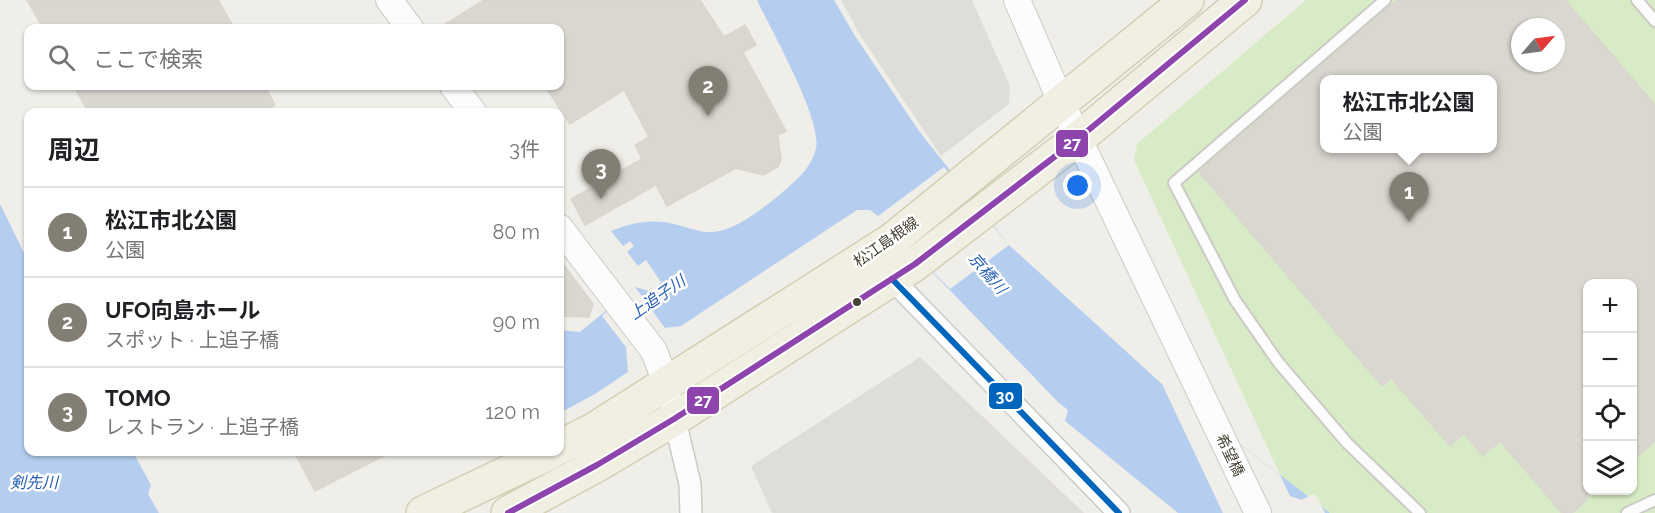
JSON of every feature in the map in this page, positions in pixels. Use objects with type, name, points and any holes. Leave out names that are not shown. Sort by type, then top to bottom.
[{"type":"main road","name":"松江島根線","points":[[564,445],[595,429],[892,240],[972,178],[1187,0]]},
{"type":"main road","points":[[515,509],[597,465],[674,419],[904,272],[1079,138],[1245,0]]},
{"type":"main road","points":[[423,513],[543,456]]},
{"type":"street","points":[[389,0],[407,24]]},
{"type":"street","name":"希望橋","points":[[1017,0],[1062,104],[1258,513]]},
{"type":"street","points":[[456,90],[470,108]]},
{"type":"street","points":[[564,234],[654,351],[666,384],[690,484],[691,513]]},
{"type":"street","points":[[904,272],[1119,513]]},
{"type":"lane","points":[[1385,0],[1174,183],[1234,300],[1278,362],[1347,443],[1420,513]]},
{"type":"lane","points":[[1637,0],[1655,21]]},
{"type":"lane","points":[[1627,513],[1655,500]]},
{"type":"green space","points":[[1306,0],[1655,0],[1655,513],[1325,513],[1315,494],[1301,500],[1290,496],[1134,160],[1137,144]]},
{"type":"shaded area","points":[[841,0],[972,0],[1010,86],[1009,104],[941,156],[860,35]]},
{"type":"shaded area","points":[[920,357],[1084,513],[772,513],[751,466]]},
{"type":"water","points":[[757,0],[834,0],[855,36],[919,131],[1009,245],[1162,384],[1330,513],[1178,513],[1065,421],[1068,410],[878,216],[870,210],[857,210],[681,326],[665,328],[626,347],[628,372],[595,394],[595,513],[562,456],[564,330],[580,332],[635,287],[653,292],[661,282],[646,260],[638,266],[627,252],[634,246],[630,241],[623,246],[611,231],[627,225],[652,221],[708,232],[730,228],[755,214],[801,176],[814,156],[816,135],[804,96]]},
{"type":"water","name":"剣先川","points":[[0,204],[24,253],[24,456],[135,456],[151,485],[148,494],[159,513],[0,513]]},
{"type":"pier","points":[[944,167],[1009,245],[950,289],[878,216]]},
{"type":"pier","points":[[635,287],[665,328],[626,347],[602,316]]},
{"type":"pier","points":[[1162,384],[1280,475],[1290,496],[1301,500],[1311,495],[1319,501],[1325,513],[1223,513]]},
{"type":"pier","points":[[595,394],[595,513],[530,513],[530,456],[564,456],[564,411]]},
{"type":"building","points":[[27,0],[218,0],[232,24],[41,24]]},
{"type":"building","points":[[484,0],[700,0],[724,37],[745,25],[756,45],[743,52],[786,131],[778,135],[781,160],[778,167],[763,175],[736,168],[667,206],[656,185],[585,225],[571,199],[642,159],[635,145],[649,137],[624,90],[570,124],[564,115],[564,108],[559,108],[548,90],[564,90],[564,24],[445,24]]},
{"type":"building","points":[[1397,0],[1565,0],[1655,105],[1655,441],[1637,457],[1637,279],[1583,279],[1583,495],[1587,495],[1587,500],[1572,513],[1562,513],[1500,441],[1483,456],[1464,434],[1450,446],[1391,378],[1382,386],[1199,172]]},
{"type":"building","points":[[76,90],[267,90],[275,105],[269,108],[86,108]]},
{"type":"building","points":[[564,265],[593,304],[589,317],[564,316]]},
{"type":"building","points":[[296,456],[383,456],[315,491]]},
{"type":"transit line","name":"27","points":[[508,513],[597,465],[674,419],[915,264],[1079,138],[1245,0]]},
{"type":"transit line","name":"30","points":[[892,279],[1119,513]]},
{"type":"place","name":"UFO向島ホール","points":[[708,116]]},
{"type":"place","name":"TOMO","points":[[601,199]]},
{"type":"place","name":"松江市北公園","points":[[1409,222]]},
{"type":"water label","name":"京橋川","points":[[988,273]]},
{"type":"water label","name":"上追子川","points":[[657,297]]}]
